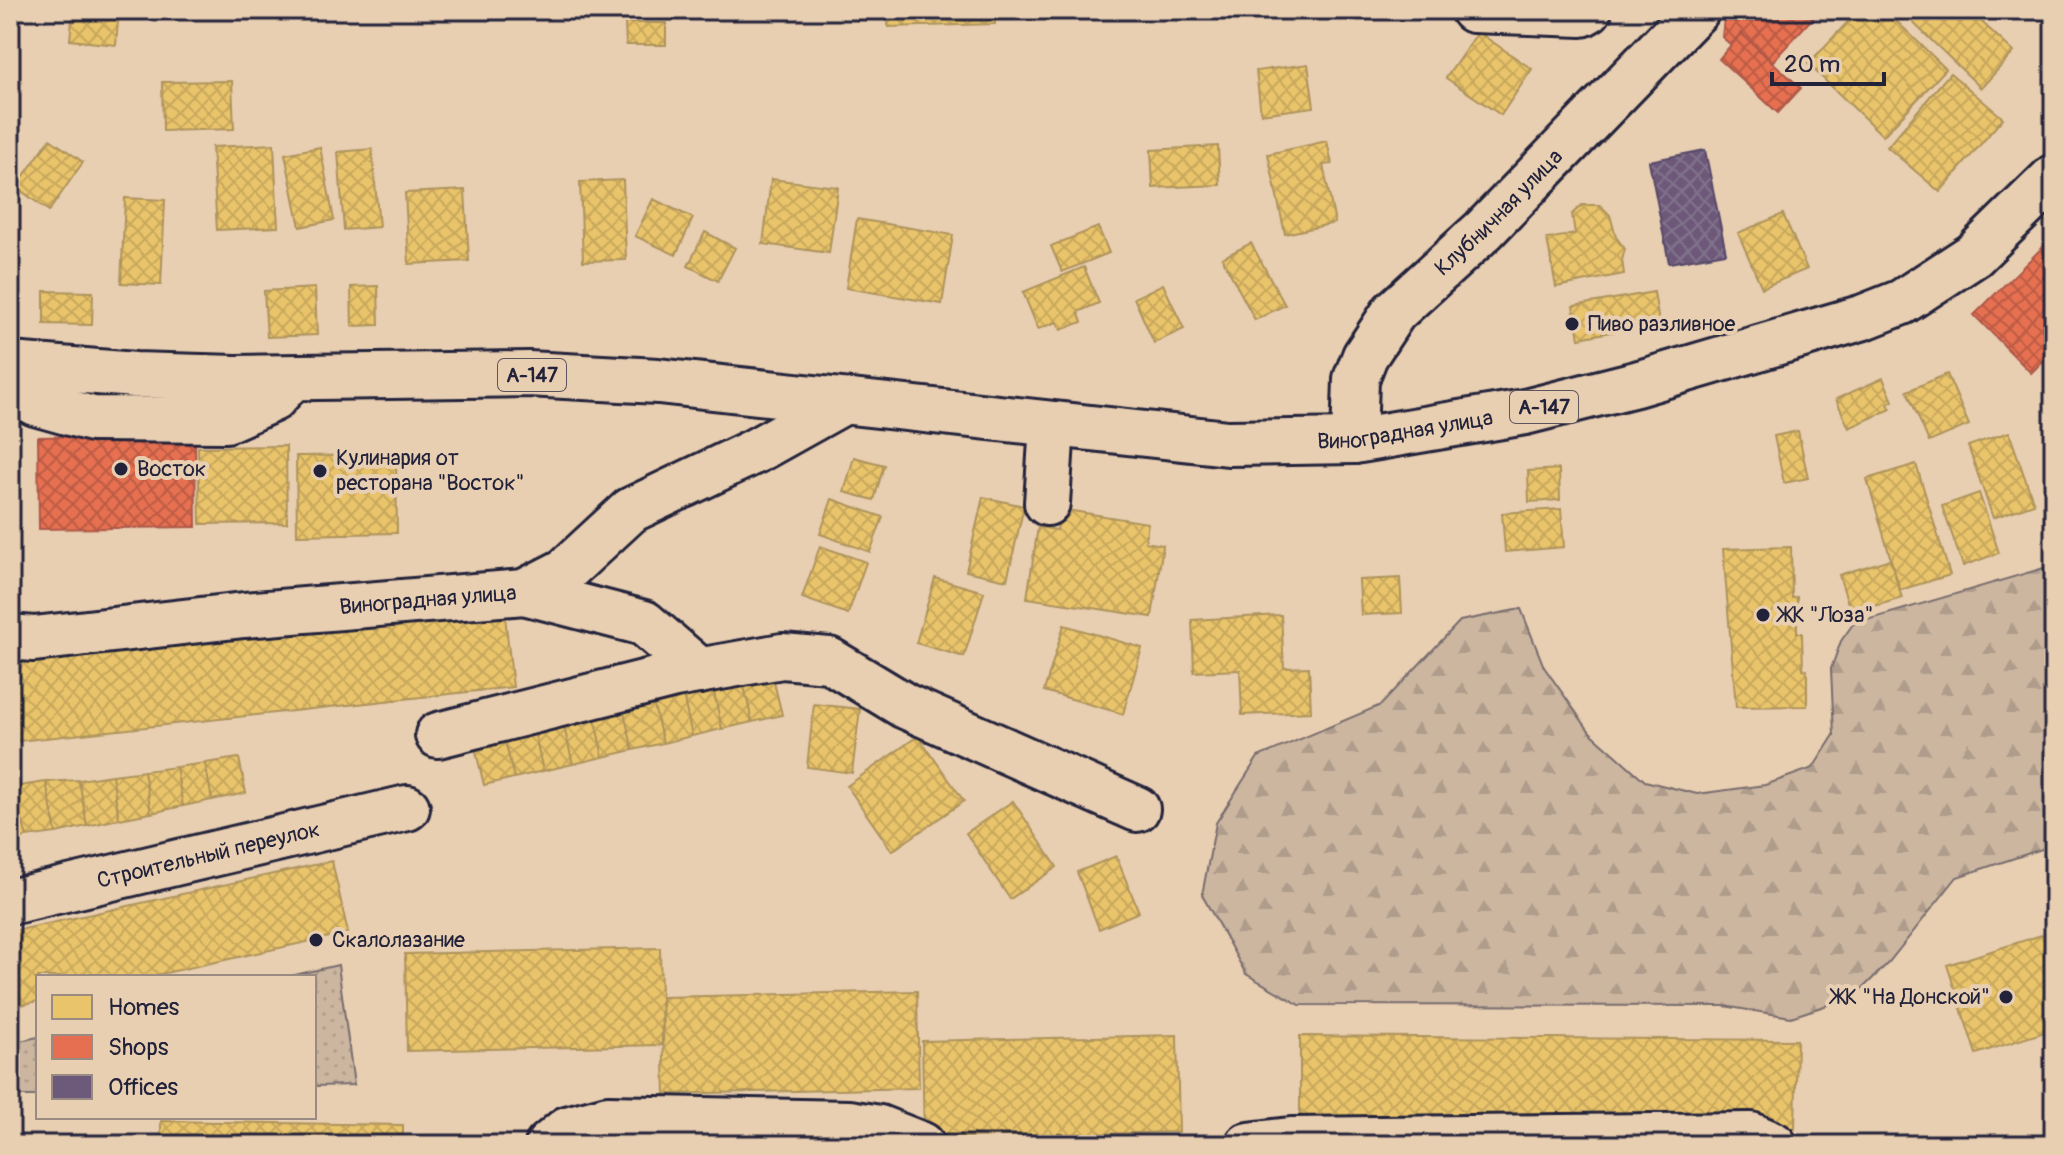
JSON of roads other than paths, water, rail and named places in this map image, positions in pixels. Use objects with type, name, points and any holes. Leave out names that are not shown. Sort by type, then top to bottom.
[{"type":"street","points":[[1473,10],[1582,14],[1589,10]]},
{"type":"street","name":"Клубничная улица","points":[[1354,441],[1356,379],[1365,356],[1394,312],[1484,230],[1697,10]]},
{"type":"street","name":"Виноградная улица","points":[[10,365],[135,375],[291,379],[528,374],[658,381],[1228,443],[1354,441],[1525,412],[1636,384],[1864,317],[1902,302],[1974,255],[2054,177]]},
{"type":"street","name":"Виноградная улица","points":[[10,637],[34,639],[244,615],[524,592],[565,571],[631,510],[755,451],[841,403]]},
{"type":"street","points":[[1047,503],[1052,425]]},
{"type":"street","points":[[524,592],[644,623],[700,671]]},
{"type":"street","points":[[438,735],[700,671],[782,656],[829,660],[905,706],[1137,809]]},
{"type":"street","name":"Строительный переулок","points":[[10,902],[407,808]]},
{"type":"street","points":[[548,1145],[567,1129],[608,1118],[849,1123],[879,1128],[922,1145]]},
{"type":"street","points":[[1248,1145],[1291,1140],[1751,1135],[1774,1145]]},
{"type":"place","name":"Пиво разливное","points":[[1572,324]]},
{"type":"place","name":"Восток","points":[[121,469]]},
{"type":"place","name":"Кулинария от ресторана \"Восток\"","points":[[320,471]]},
{"type":"place","name":"ЖК \"Лоза\"","points":[[1763,615]]},
{"type":"place","name":"Скалолазание","points":[[316,940]]},
{"type":"place","name":"ЖК \"На Донской\"","points":[[2006,997]]}]
